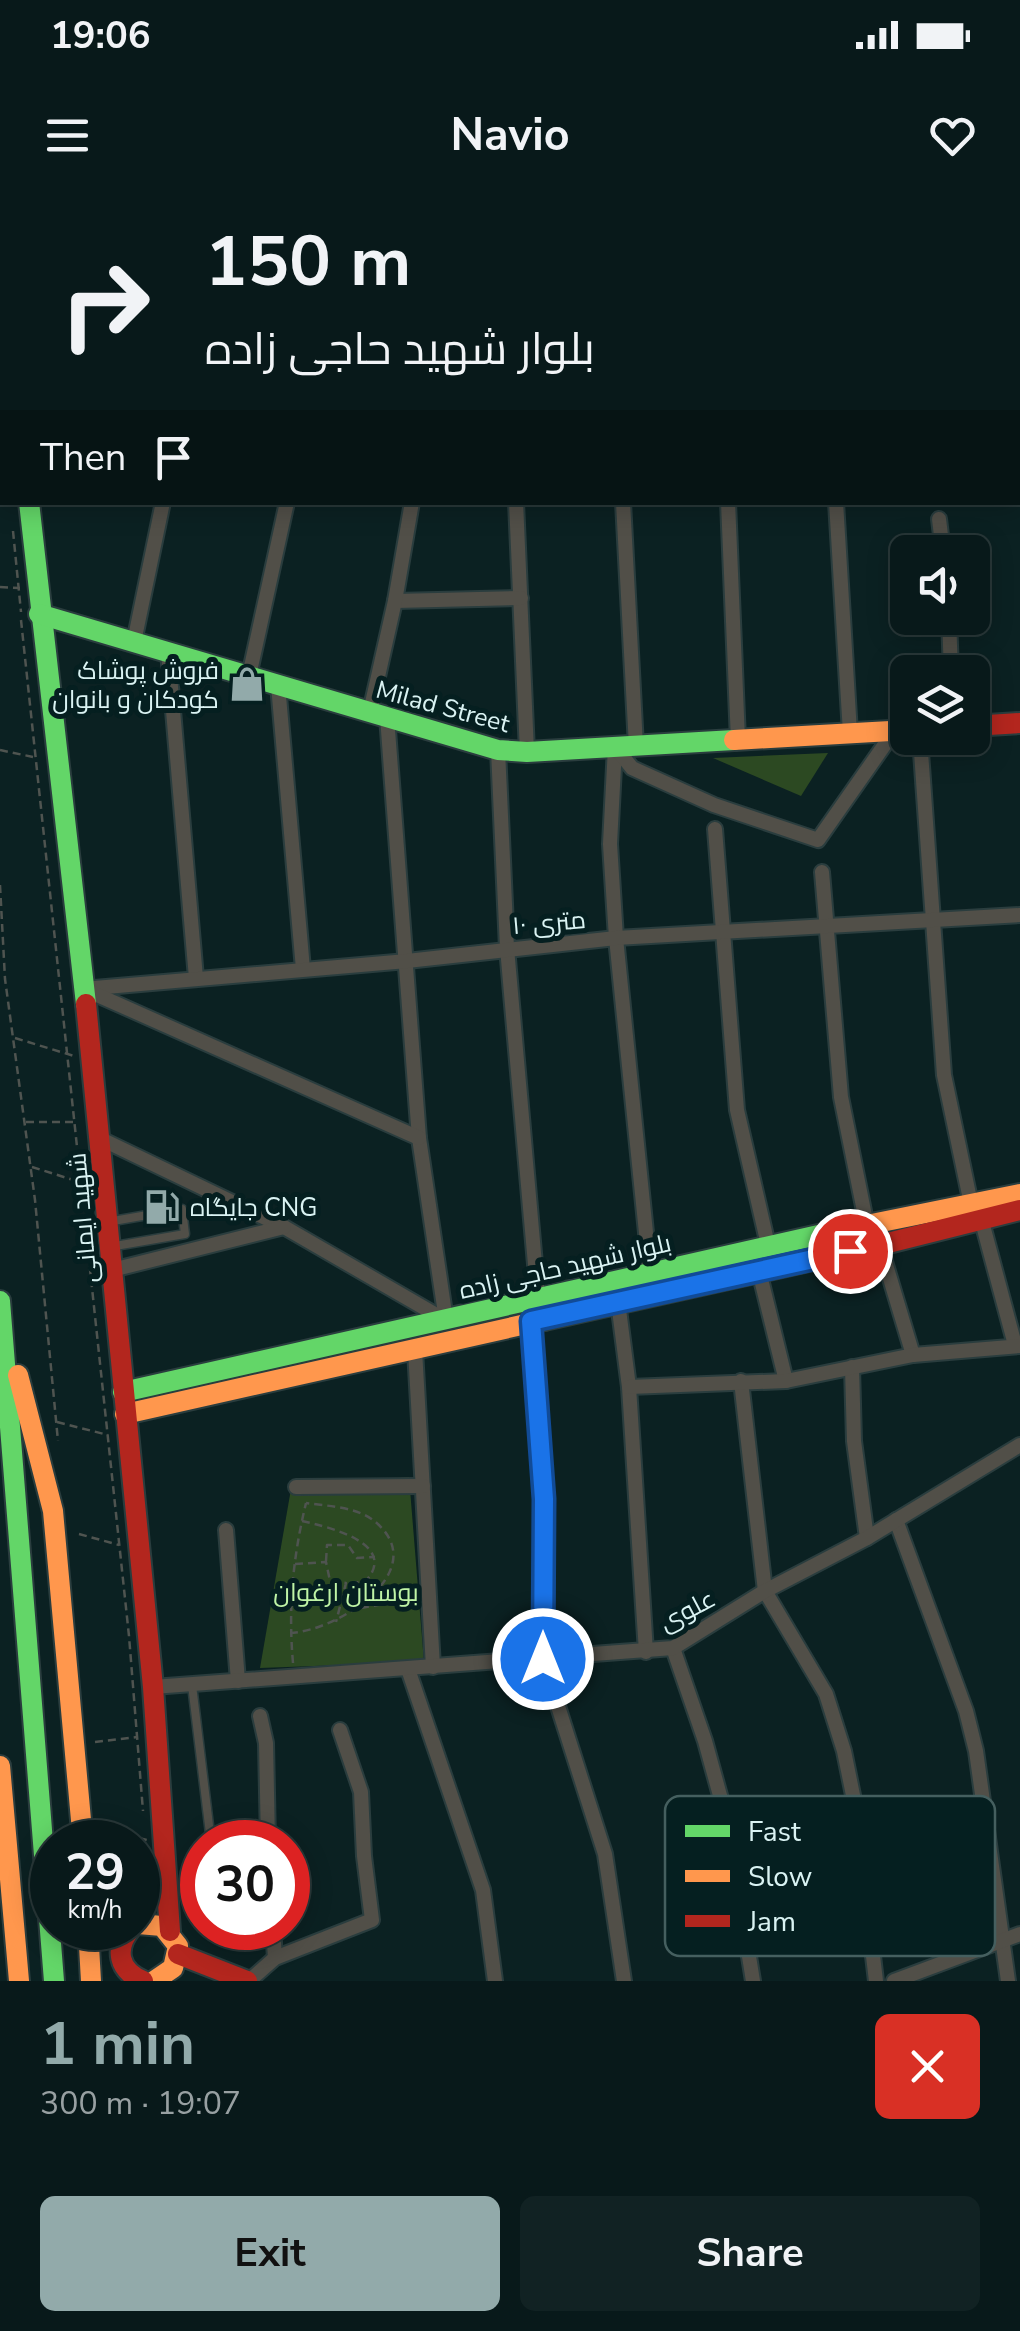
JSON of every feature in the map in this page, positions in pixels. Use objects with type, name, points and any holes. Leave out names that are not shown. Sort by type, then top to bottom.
[{"type":"main road","name":"شهید ایمانی","points":[[28,505],[39,614],[46,758],[83,988],[101,1139],[153,1688],[170,1931]]},
{"type":"main road","name":"Milad Street","points":[[39,614],[498,750],[527,752],[890,731]]},
{"type":"main road","points":[[990,725],[1020,723]]},
{"type":"main road","name":"بلوار شهید حاجی زاده","points":[[125,1414],[880,1245],[1020,1194]]},
{"type":"main road","name":"بلوار شهید حاجی زاده","points":[[122,1392],[768,1245],[867,1226],[976,1211],[1020,1210]]},
{"type":"main road","points":[[0,1301],[54,1981]]},
{"type":"main road","points":[[1,1310],[53,1510],[87,1820]]},
{"type":"main road","points":[[410,1328],[415,1350]]},
{"type":"main road","points":[[0,1766],[19,1981]]},
{"type":"main road","points":[[160,1896],[167,1889]]},
{"type":"main road","points":[[120,1950],[122,1966],[151,1980],[174,1968],[178,1954],[170,1931],[160,1929]]},
{"type":"main road","points":[[89,1950],[91,1981]]},
{"type":"main road","points":[[178,1954],[248,1981]]},
{"type":"street","points":[[134,642],[162,505]]},
{"type":"street","points":[[249,676],[285,505]]},
{"type":"street","points":[[411,505],[379,714],[407,961],[419,1138],[446,1320]]},
{"type":"street","points":[[516,505],[527,752]]},
{"type":"street","points":[[622,505],[626,747],[610,844],[650,1272]]},
{"type":"street","points":[[728,505],[738,740]]},
{"type":"street","points":[[836,505],[850,733]]},
{"type":"street","points":[[939,519],[940,535]]},
{"type":"street","points":[[395,601],[521,598]]},
{"type":"street","points":[[168,652],[196,978]]},
{"type":"street","points":[[278,685],[304,968]]},
{"type":"street","points":[[626,747],[632,768],[714,805],[818,840],[890,745]]},
{"type":"street","points":[[498,750],[507,948],[538,1298]]},
{"type":"street","points":[[629,1386],[786,1380],[913,1355],[1018,1346],[976,1211],[944,1075],[921,755]]},
{"type":"street","points":[[715,829],[736,1110],[768,1245]]},
{"type":"street","points":[[822,872],[841,1096],[867,1226]]},
{"type":"street","name":"۱۰ متری","points":[[83,988],[407,961],[616,938],[1020,915]]},
{"type":"street","points":[[83,988],[419,1138]]},
{"type":"street","points":[[101,1139],[284,1227],[446,1320]]},
{"type":"street","points":[[112,1270],[284,1227]]},
{"type":"street","points":[[880,1245],[913,1355]]},
{"type":"street","points":[[759,1271],[786,1380]]},
{"type":"street","points":[[396,1293],[410,1328]]},
{"type":"street","points":[[618,1302],[629,1386],[646,1652]]},
{"type":"street","points":[[531,1321],[544,1499],[543,1659],[605,1854],[624,1981]]},
{"type":"street","points":[[415,1350],[433,1667]]},
{"type":"street","points":[[852,1367],[854,1440],[867,1538]]},
{"type":"street","points":[[741,1381],[766,1591],[826,1694],[853,1796]]},
{"type":"street","name":"علوی","points":[[153,1688],[672,1648],[1019,1450]]},
{"type":"street","points":[[296,1487],[423,1486]]},
{"type":"street","points":[[896,1520],[966,1711],[982,1796]]},
{"type":"street","points":[[226,1530],[238,1681]]},
{"type":"street","points":[[672,1648],[721,1796]]},
{"type":"street","points":[[408,1669],[483,1890],[495,1981]]},
{"type":"street","points":[[260,1716],[266,1744],[268,1820]]},
{"type":"street","points":[[248,1981],[275,1958],[372,1920],[361,1792],[340,1730]]},
{"type":"street","points":[[995,1886],[1008,1981]]},
{"type":"street","points":[[995,1946],[1020,1934]]},
{"type":"street","points":[[274,1950],[275,1958]]},
{"type":"street","points":[[748,1956],[752,1981]]},
{"type":"street","points":[[873,1956],[876,1981]]},
{"type":"street","points":[[894,1981],[966,1956]]},
{"type":"lane","points":[[108,1222],[182,1209],[184,1234],[110,1247]]},
{"type":"lane","points":[[192,1685],[209,1820]]},
{"type":"path","points":[[12,521],[46,758],[67,1054],[144,1820]]},
{"type":"path","points":[[0,587],[19,588]]},
{"type":"path","points":[[0,750],[46,758]]},
{"type":"path","points":[[0,885],[5,979],[30,1166],[58,1441]]},
{"type":"path","points":[[13,1038],[92,1061]]},
{"type":"path","points":[[24,1122],[74,1122]]},
{"type":"path","points":[[30,1166],[105,1190]]},
{"type":"path","points":[[56,1422],[108,1435]]},
{"type":"path","points":[[294,1677],[290,1634],[293,1564],[306,1503],[347,1509],[372,1519],[387,1535],[393,1558],[390,1572],[359,1609]]},
{"type":"path","points":[[302,1521],[356,1539],[367,1545],[375,1557],[373,1573],[366,1582],[330,1581],[327,1545],[348,1545],[357,1558],[375,1557]]},
{"type":"path","points":[[66,1530],[119,1545]]},
{"type":"path","points":[[293,1564],[326,1562]]},
{"type":"path","points":[[336,1622],[346,1584]]},
{"type":"path","points":[[290,1634],[336,1622],[359,1609],[429,1595]]},
{"type":"path","points":[[84,1744],[137,1738]]},
{"type":"path","points":[[160,1847],[164,1848]]},
{"type":"green space","points":[[828,753],[801,796],[713,758]]},
{"type":"green space","name":"بوستان ارغوان","points":[[409,1477],[424,1662],[260,1668],[291,1489]]},
{"type":"traffic: fast","points":[[29,505],[86,1004]]},
{"type":"traffic: fast","points":[[39,614],[498,750],[527,752],[734,740]]},
{"type":"traffic: fast","points":[[123,1392],[832,1232]]},
{"type":"traffic: fast","points":[[0,1301],[54,1981]]},
{"type":"traffic: slow","points":[[734,740],[890,731]]},
{"type":"traffic: slow","points":[[832,1232],[1020,1194]]},
{"type":"traffic: slow","points":[[125,1414],[544,1320]]},
{"type":"traffic: slow","points":[[18,1375],[53,1511],[81,1820]]},
{"type":"traffic: slow","points":[[0,1766],[19,1981]]},
{"type":"traffic: slow","points":[[154,1981],[173,1968],[178,1946],[160,1926]]},
{"type":"traffic: slow","points":[[89,1950],[91,1981]]},
{"type":"traffic: jam","points":[[990,725],[1020,723]]},
{"type":"traffic: jam","points":[[86,1004],[153,1687],[170,1931]]},
{"type":"traffic: jam","points":[[544,1320],[1020,1210]]},
{"type":"traffic: jam","points":[[121,1950],[128,1971],[143,1981]]},
{"type":"traffic: jam","points":[[178,1954],[247,1981]]},
{"type":"place","name":"فروش پوشاک کودکان و بانوان","points":[[247,684]]},
{"type":"place","name":"جایگاه CNG","points":[[162,1207]]},
{"type":"route","points":[[543,1659],[544,1499],[531,1321],[850,1251]]}]
